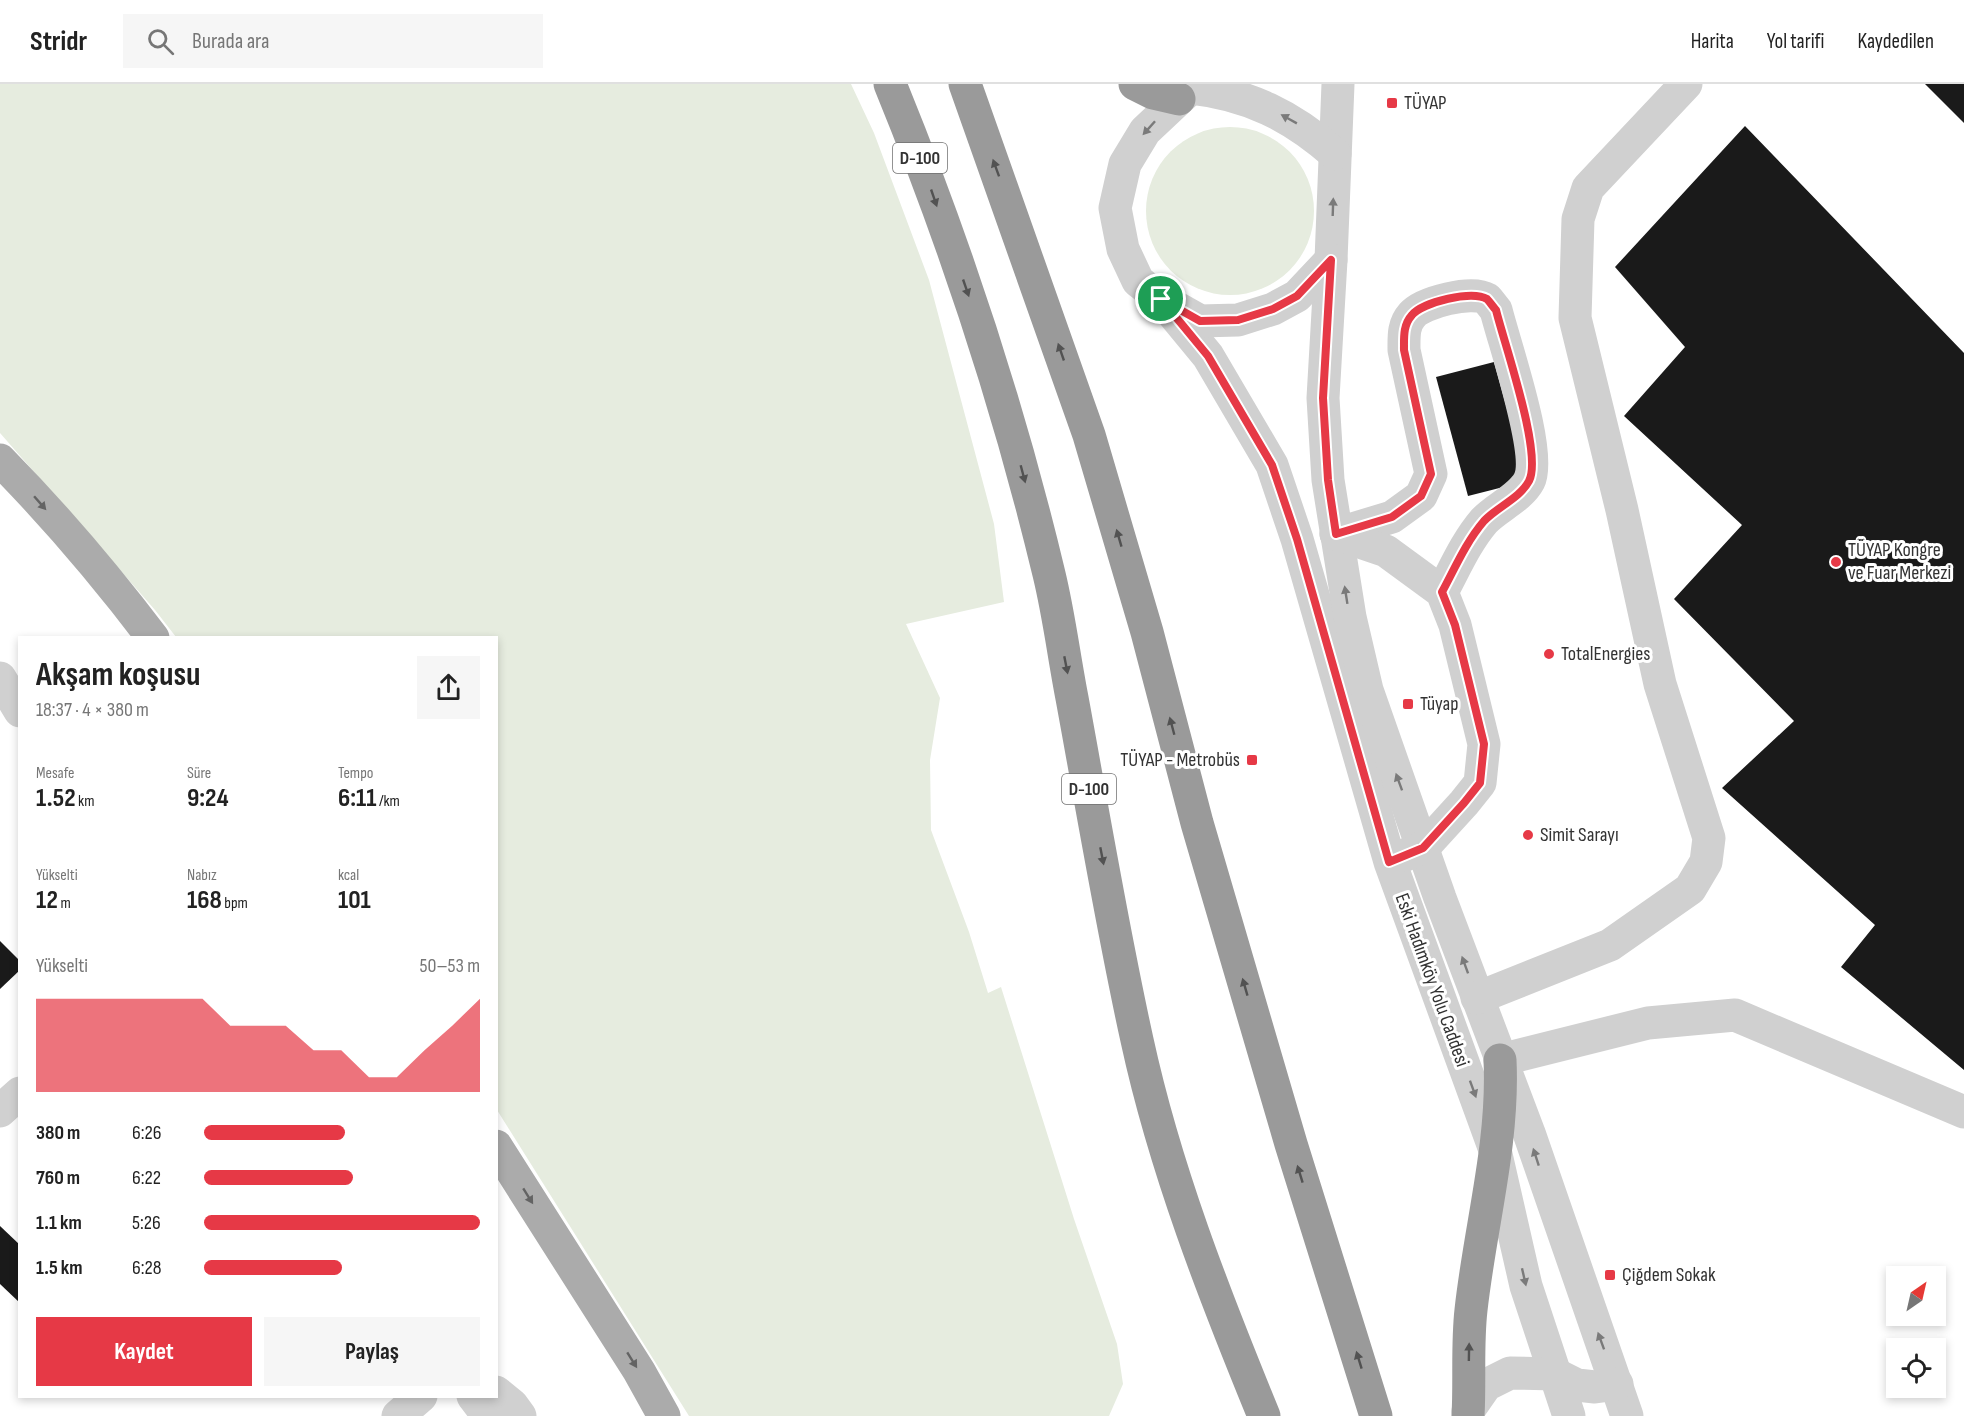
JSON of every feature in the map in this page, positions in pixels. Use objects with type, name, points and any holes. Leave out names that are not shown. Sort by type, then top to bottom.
[{"type":"highway","name":"D-100","points":[[890,84],[916,148],[994,367],[1050,578],[1137,1042],[1170,1167],[1264,1416]]},
{"type":"highway","points":[[966,84],[1089,435],[1147,632],[1200,835],[1291,1144],[1376,1416]]},
{"type":"highway","points":[[1135,84],[1153,93],[1188,90]]},
{"type":"highway","points":[[1468,1413],[1470,1312],[1495,1150],[1501,1095],[1500,1060]]},
{"type":"highway","points":[[1235,1344],[1244,1416]]},
{"type":"main road","points":[[0,460],[32,493],[129,605],[152,636]]},
{"type":"main road","points":[[498,1149],[639,1371],[664,1416]]},
{"type":"street","name":"Eski Hadımköy Yolu Caddesi","points":[[1338,84],[1323,398],[1328,480],[1350,617],[1367,690],[1477,998],[1529,1133],[1627,1416]]},
{"type":"street","points":[[1477,998],[1610,945],[1690,890],[1706,862],[1709,838],[1660,684],[1622,510],[1575,318],[1578,219],[1588,188],[1686,84]]},
{"type":"street","points":[[1188,90],[1219,91],[1288,117],[1335,154]]},
{"type":"street","name":"Eski Hadımköy Yolu Caddesi","points":[[1188,90],[1145,131],[1125,164],[1115,208],[1123,249],[1138,280],[1161,299],[1208,356],[1272,465],[1297,539],[1389,862],[1495,1150],[1526,1286],[1569,1416]]},
{"type":"street","points":[[1161,299],[1200,321],[1238,320],[1273,309],[1297,296],[1331,260]]},
{"type":"street","points":[[1336,534],[1392,517],[1421,496],[1431,474],[1404,350],[1404,330],[1413,314],[1427,304],[1468,295],[1486,299],[1496,310],[1520,398],[1530,443],[1532,472],[1524,488],[1485,520],[1466,547],[1442,592]]},
{"type":"street","points":[[1336,534],[1386,551],[1442,592],[1455,625],[1484,744],[1480,783],[1464,803],[1423,848],[1389,862]]},
{"type":"street","points":[[0,678],[18,708]]},
{"type":"street","points":[[1500,1060],[1648,1023],[1735,1015],[1964,1112]]},
{"type":"street","points":[[0,1111],[18,1095]]},
{"type":"street","points":[[1468,1413],[1486,1385],[1510,1373],[1555,1374],[1577,1384],[1595,1387],[1617,1384]]},
{"type":"street","points":[[498,1394],[512,1405],[520,1416]]},
{"type":"street","points":[[398,1416],[419,1398]]},
{"type":"street","points":[[474,1398],[488,1416]]},
{"type":"shaded area","points":[[0,84],[851,84],[874,133],[929,280],[994,524],[1004,602],[906,624],[940,698],[930,760],[931,830],[969,932],[988,993],[1001,987],[1074,1219],[1117,1344],[1123,1384],[1109,1416],[689,1416],[498,1112],[498,636],[175,636],[0,433]]},
{"type":"shaded area","points":[[1230,127],[1262,133],[1277,141],[1289,152],[1300,164],[1308,179],[1314,211],[1308,243],[1300,258],[1289,270],[1277,281],[1262,289],[1230,295],[1198,289],[1183,281],[1171,270],[1160,258],[1152,243],[1146,211],[1152,179],[1160,164],[1171,152],[1183,141],[1198,133]]},
{"type":"building","points":[[1925,84],[1964,84],[1964,123]]},
{"type":"building","name":"TÜYAP Kongre ve Fuar Merkezi","points":[[1745,126],[1964,353],[1964,1070],[1841,967],[1875,925],[1722,788],[1794,721],[1674,599],[1742,525],[1624,416],[1685,347],[1615,267]]},
{"type":"building","points":[[1494,362],[1527,481],[1468,496],[1436,377]]},
{"type":"building","points":[[0,941],[18,959],[18,972],[0,989]]},
{"type":"building","points":[[0,1226],[18,1243],[18,1301],[0,1284]]},
{"type":"place","name":"TÜYAP","points":[[1392,103]]},
{"type":"place","name":"TÜYAP Kongre ve Fuar Merkezi","points":[[1836,562]]},
{"type":"place","name":"TotalEnergies","points":[[1549,654]]},
{"type":"place","name":"Tüyap","points":[[1408,704]]},
{"type":"place","name":"TÜYAP - Metrobüs","points":[[1252,760]]},
{"type":"place","name":"Simit Sarayı","points":[[1528,835]]},
{"type":"place","name":"Çiğdem Sokak","points":[[1610,1275]]},
{"type":"route","points":[[1331,260],[1323,398],[1328,480],[1336,534],[1392,517],[1421,496],[1431,474],[1404,350],[1404,330],[1413,314],[1427,304],[1468,295],[1486,299],[1496,310],[1530,443],[1532,472],[1524,488],[1485,520],[1466,547],[1442,592],[1455,625],[1484,744],[1480,783],[1423,848],[1389,862],[1297,539],[1272,465],[1208,356],[1161,299],[1200,321],[1238,320],[1273,309],[1297,296],[1331,260]]}]
